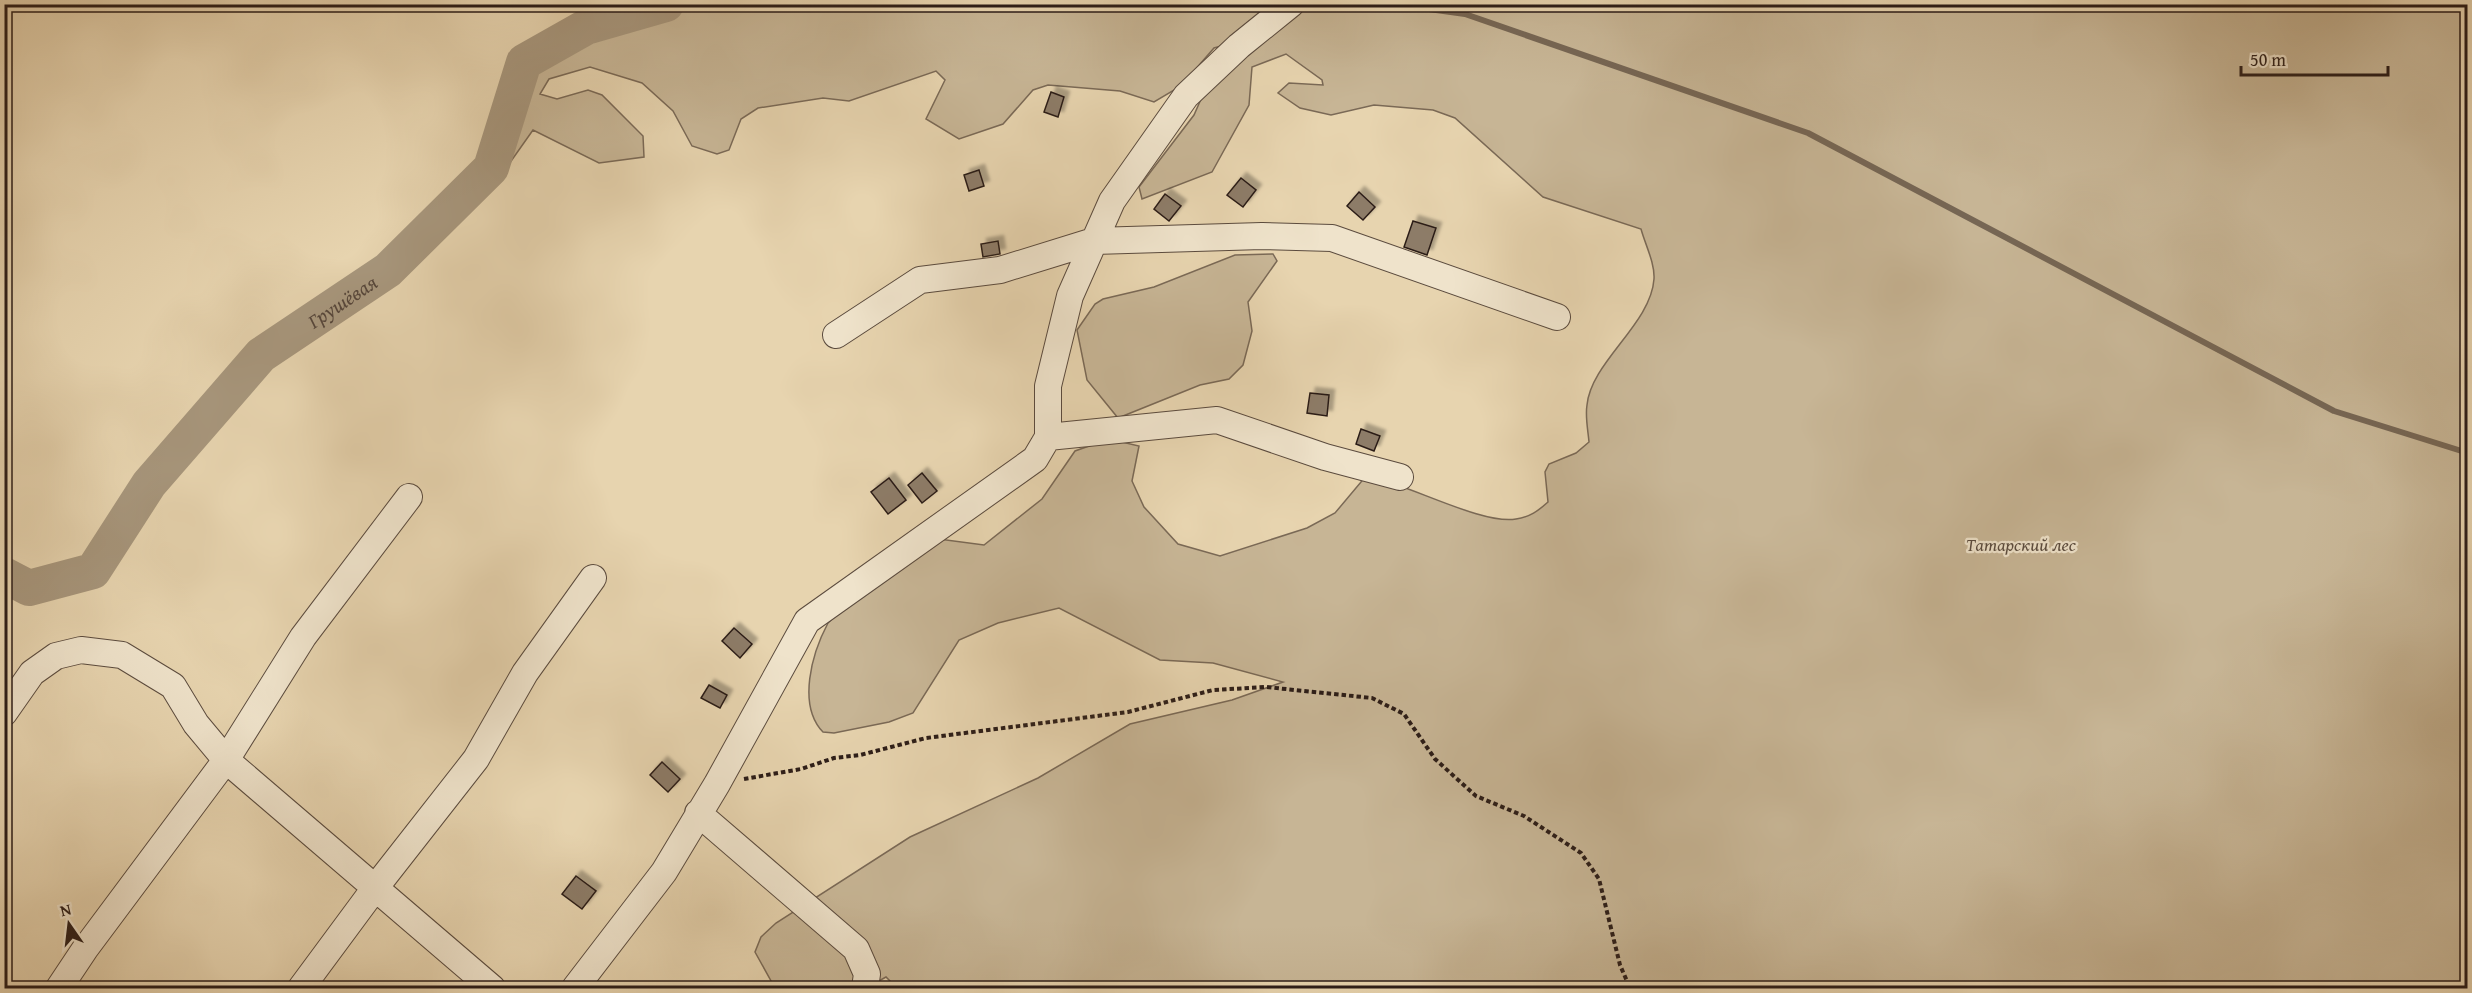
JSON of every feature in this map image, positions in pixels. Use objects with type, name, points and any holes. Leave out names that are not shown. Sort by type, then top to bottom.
[{"type":"street","points":[[574,988],[663,873],[717,784],[807,621],[1035,459],[1048,437],[1048,386],[1070,296],[1112,201],[1186,96],[1239,46],[1291,4]]},
{"type":"street","points":[[836,335],[920,280],[1000,270],[1094,241],[1262,236],[1332,238],[1557,316]]},
{"type":"street","points":[[1048,437],[1217,420],[1325,458],[1400,477]]},
{"type":"street","points":[[59,988],[85,949],[225,760],[303,637],[409,497]]},
{"type":"street","points":[[301,988],[375,888],[476,759],[525,674],[592,578]]},
{"type":"street","points":[[4,713],[32,674],[56,656],[81,650],[122,655],[173,686],[196,724],[225,760],[492,988]]},
{"type":"street","points":[[698,813],[856,949],[867,974],[865,988]]},
{"type":"path","points":[[717,784],[801,769],[834,758],[860,755],[926,738],[1128,712],[1213,690],[1266,687],[1372,699],[1404,714],[1435,759],[1476,796],[1524,816],[1581,854],[1599,879],[1620,965],[1630,988]]},
{"type":"green space","name":"Татарский лес","points":[[572,5],[2467,5],[2467,988],[897,988],[886,977],[866,988],[775,988],[755,952],[761,937],[776,923],[910,837],[1038,778],[1130,724],[1232,700],[1283,682],[1213,663],[1160,660],[1059,608],[998,623],[959,640],[913,713],[889,722],[834,733],[823,732],[815,721],[809,694],[813,664],[822,635],[828,623],[916,536],[984,545],[1042,499],[1075,451],[1109,439],[1139,446],[1132,481],[1144,507],[1178,544],[1220,556],[1307,528],[1335,513],[1366,476],[1484,516],[1501,519],[1526,517],[1548,502],[1545,472],[1549,464],[1576,453],[1589,442],[1586,410],[1591,389],[1609,358],[1643,312],[1654,279],[1653,267],[1641,229],[1543,197],[1455,118],[1433,110],[1374,105],[1331,115],[1300,108],[1278,93],[1289,83],[1323,85],[1322,80],[1286,54],[1252,67],[1249,105],[1212,172],[1142,199],[1139,187],[1194,115],[1212,74],[1255,37],[1214,48],[1181,86],[1154,102],[1120,91],[1048,85],[1033,90],[1003,124],[959,139],[926,119],[945,80],[936,71],[849,101],[823,98],[758,108],[741,119],[729,150],[717,154],[692,146],[673,111],[642,83],[590,67],[549,79],[540,94],[557,99],[588,90],[602,95],[643,136],[644,157],[599,163],[533,130],[509,164],[489,154],[486,143],[523,99],[518,73],[527,46],[582,18],[580,9]]},
{"type":"green space","points":[[1273,254],[1277,261],[1248,302],[1252,331],[1243,365],[1229,379],[1200,385],[1118,418],[1087,380],[1077,330],[1095,304],[1103,299],[1154,287],[1235,255]]},
{"type":"building","points":[[1051,92],[1064,97],[1058,117],[1044,112]]},
{"type":"building","points":[[979,170],[984,186],[969,191],[964,175]]},
{"type":"building","points":[[1241,178],[1256,190],[1243,207],[1227,195]]},
{"type":"building","points":[[1359,192],[1375,207],[1363,220],[1347,206]]},
{"type":"building","points":[[1165,194],[1181,206],[1169,221],[1154,209]]},
{"type":"building","points":[[1413,221],[1436,228],[1427,255],[1404,247]]},
{"type":"building","points":[[998,241],[1000,254],[983,257],[981,244]]},
{"type":"building","points":[[1310,393],[1329,395],[1327,416],[1307,413]]},
{"type":"building","points":[[1361,429],[1380,436],[1374,451],[1356,444]]},
{"type":"building","points":[[922,473],[937,491],[922,503],[908,485]]},
{"type":"building","points":[[889,478],[906,500],[888,514],[871,492]]},
{"type":"building","points":[[734,628],[752,644],[740,658],[722,641]]},
{"type":"building","points":[[709,685],[727,695],[720,708],[701,698]]},
{"type":"building","points":[[662,762],[680,779],[668,792],[650,775]]},
{"type":"building","points":[[576,876],[596,891],[582,909],[562,894]]},
{"type":"waterway","name":"Грушёвая","points":[[4,575],[29,588],[93,571],[149,484],[261,355],[388,270],[491,168],[524,62],[586,27],[666,4]]},
{"type":"waterway","points":[[1393,4],[1465,14],[1808,133],[2334,411],[2468,453]]}]
